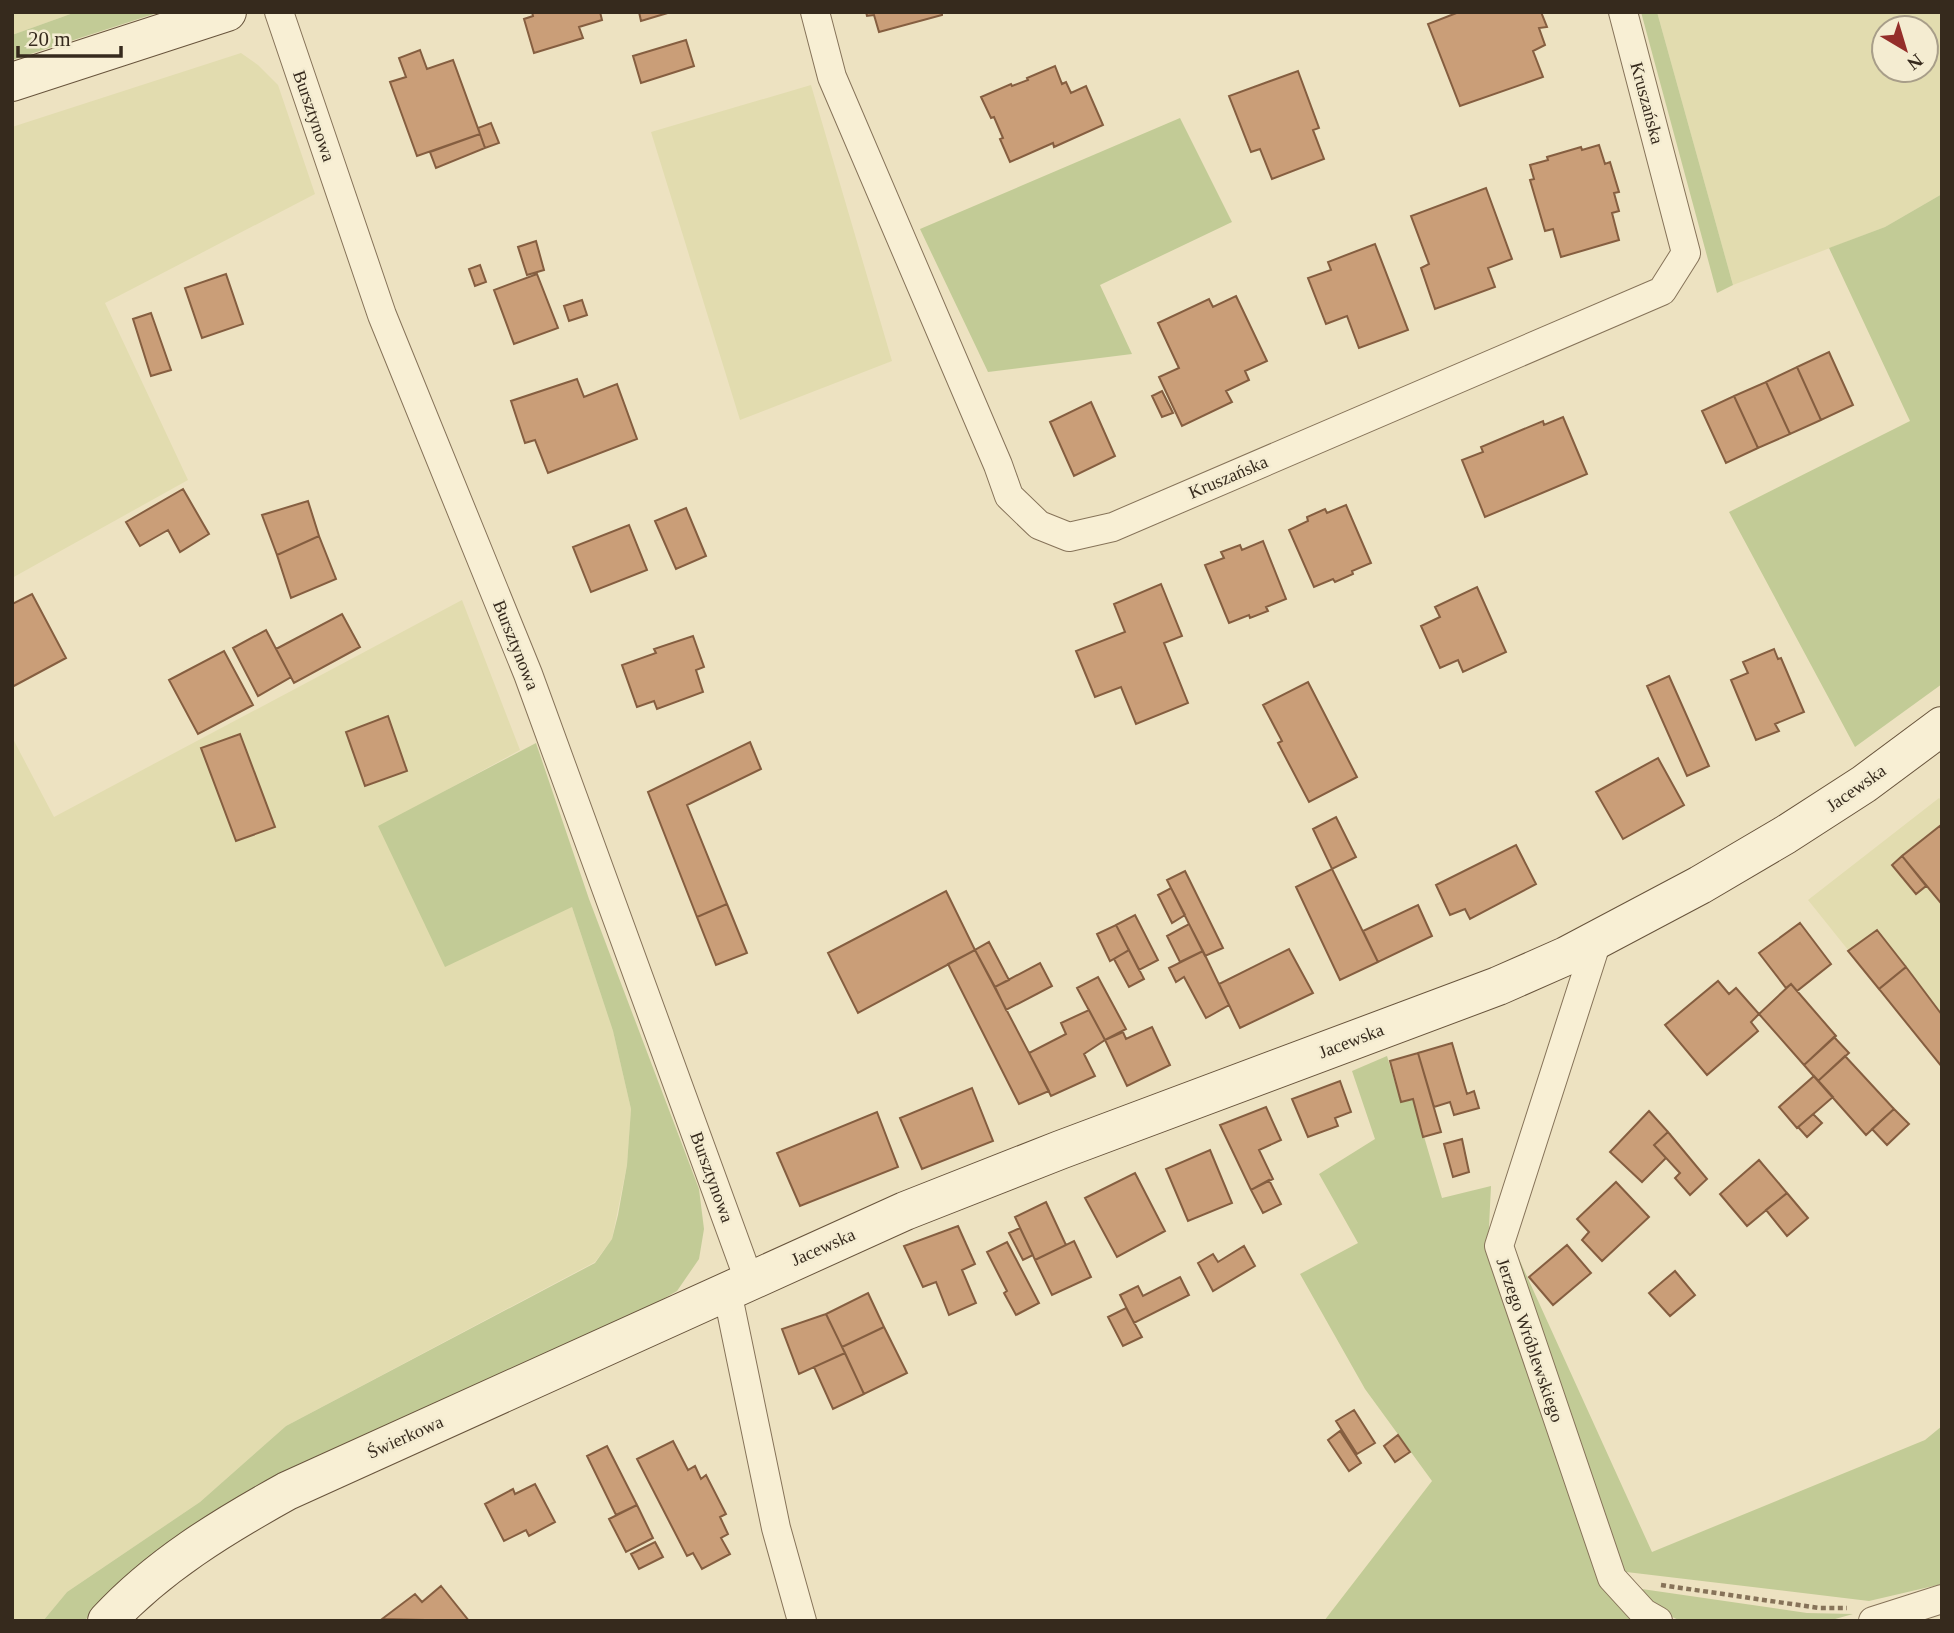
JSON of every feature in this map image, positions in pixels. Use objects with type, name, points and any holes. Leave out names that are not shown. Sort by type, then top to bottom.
[{"type":"street","points":[[12,82],[227,12]]},
{"type":"street","name":"Bursztynowa","points":[[279,12],[382,315],[528,674],[738,1285],[776,1528],[802,1621]]},
{"type":"street","name":"Kruszańska","points":[[815,12],[832,77],[1009,496],[1039,525],[1069,537],[1113,527],[1662,291],[1686,253],[1623,12]]},
{"type":"street","name":"Jacewska","points":[[738,1285],[905,1211],[1072,1145],[1498,986],[1597,941],[1785,835],[1864,784],[1942,726]]},
{"type":"street","name":"Jerzego Wróblewskiego","points":[[1597,941],[1499,1246],[1612,1578]]},
{"type":"street","name":"Świerkowa","points":[[107,1621],[135,1591],[219,1529],[286,1491],[738,1285]]},
{"type":"street","points":[[1612,1578],[1644,1613],[1658,1621]]},
{"type":"street","points":[[1873,1621],[1942,1599]]},
{"type":"path","points":[[1612,1578],[1819,1608],[1912,1608]]},
{"type":"shaded area","points":[[12,12],[76,12],[12,35]]},
{"type":"shaded area","points":[[1657,12],[1942,12],[1942,194],[1885,227],[1733,285]]},
{"type":"shaded area","points":[[241,53],[278,85],[315,194],[105,303],[188,480],[12,578],[12,127]]},
{"type":"shaded area","points":[[811,85],[892,361],[740,420],[651,132]]},
{"type":"shaded area","points":[[462,600],[520,750],[379,827],[572,907],[613,1031],[631,1109],[627,1165],[612,1239],[595,1262],[286,1426],[200,1502],[67,1592],[43,1621],[12,1621],[12,737],[54,817]]},
{"type":"shaded area","points":[[1939,798],[1942,801],[1942,1067],[1808,900]]},
{"type":"green space","points":[[76,12],[160,12],[12,60],[12,35]]},
{"type":"green space","points":[[1641,12],[1657,12],[1733,285],[1717,293]]},
{"type":"green space","points":[[1180,118],[1232,222],[1100,285],[1132,354],[988,372],[920,229]]},
{"type":"green space","points":[[1942,194],[1942,684],[1855,747],[1729,512],[1910,421],[1829,248],[1885,227]]},
{"type":"green space","points":[[536,743],[589,899],[699,1189],[704,1229],[699,1259],[677,1291],[637,1314],[399,1419],[279,1476],[125,1580],[84,1621],[43,1621],[67,1592],[200,1502],[286,1426],[595,1263],[612,1239],[627,1165],[631,1109],[613,1031],[572,907],[445,967],[378,826]]},
{"type":"green space","points":[[1387,1056],[1401,1102],[1413,1099],[1442,1198],[1491,1186],[1488,1247],[1632,1621],[1324,1621],[1432,1481],[1365,1389],[1300,1274],[1358,1243],[1319,1174],[1375,1139],[1352,1071]]},
{"type":"green space","points":[[1515,1250],[1652,1552],[1925,1440],[1942,1426],[1942,1584],[1869,1601],[1618,1571]]},
{"type":"green space","points":[[1635,1588],[1807,1613],[1853,1614],[1828,1621],[1681,1621],[1661,1612]]},
{"type":"building","points":[[532,12],[600,12],[602,20],[579,27],[583,38],[534,53],[524,19],[533,16]]},
{"type":"building","points":[[639,12],[671,12],[641,21]]},
{"type":"building","points":[[866,12],[942,12],[942,15],[879,32],[874,15],[867,16]]},
{"type":"building","points":[[1459,12],[1541,12],[1547,27],[1539,28],[1545,45],[1533,51],[1543,77],[1460,106],[1428,24]]},
{"type":"building","points":[[686,40],[694,66],[641,83],[633,56]]},
{"type":"building","points":[[420,50],[427,69],[453,60],[480,134],[417,156],[390,82],[406,77],[399,58]]},
{"type":"building","points":[[1055,66],[1062,84],[1066,82],[1071,93],[1086,86],[1103,125],[1054,147],[1053,143],[1010,162],[994,117],[991,118],[981,97],[1028,80],[1027,78]]},
{"type":"building","points":[[1298,71],[1319,128],[1313,130],[1324,159],[1272,179],[1260,149],[1251,152],[1229,96]]},
{"type":"building","points":[[491,123],[499,143],[485,148],[478,128]]},
{"type":"building","points":[[480,134],[485,148],[436,168],[430,152]]},
{"type":"building","points":[[1599,145],[1605,164],[1610,162],[1619,192],[1614,193],[1619,211],[1612,213],[1619,240],[1561,257],[1553,229],[1545,231],[1530,180],[1534,179],[1530,165],[1581,147],[1582,150]]},
{"type":"building","points":[[1486,188],[1512,259],[1488,268],[1495,287],[1435,309],[1421,268],[1429,264],[1411,216]]},
{"type":"building","points":[[536,241],[544,270],[527,275],[518,247]]},
{"type":"building","points":[[1375,244],[1408,330],[1359,348],[1347,316],[1326,324],[1308,278],[1331,270],[1328,262]]},
{"type":"building","points":[[480,265],[486,282],[475,286],[469,269]]},
{"type":"building","points":[[226,274],[243,324],[202,338],[185,288]]},
{"type":"building","points":[[537,274],[558,328],[514,344],[494,290]]},
{"type":"building","points":[[1236,296],[1267,361],[1245,371],[1249,380],[1226,391],[1232,402],[1182,426],[1159,377],[1179,368],[1158,323],[1209,299],[1213,307]]},
{"type":"building","points":[[582,300],[587,315],[569,321],[564,306]]},
{"type":"building","points":[[151,313],[171,370],[151,376],[133,319]]},
{"type":"building","points":[[1829,352],[1853,405],[1821,420],[1797,367]]},
{"type":"building","points":[[1797,367],[1821,420],[1790,434],[1766,382]]},
{"type":"building","points":[[577,379],[584,397],[617,384],[637,439],[548,473],[535,440],[525,443],[511,401]]},
{"type":"building","points":[[1766,382],[1790,434],[1758,448],[1734,396]]},
{"type":"building","points":[[1162,391],[1173,413],[1162,417],[1152,396]]},
{"type":"building","points":[[1734,396],[1758,448],[1726,463],[1702,411]]},
{"type":"building","points":[[1091,402],[1115,456],[1074,476],[1050,422]]},
{"type":"building","points":[[1563,417],[1587,474],[1485,517],[1462,460],[1483,452],[1481,447],[1543,421],[1544,425]]},
{"type":"building","points":[[183,489],[209,534],[180,552],[168,530],[140,546],[126,522]]},
{"type":"building","points":[[308,501],[319,536],[277,555],[262,515]]},
{"type":"building","points":[[1346,505],[1371,563],[1335,582],[1333,579],[1314,587],[1289,530],[1308,521],[1307,517],[1325,509],[1327,513]]},
{"type":"building","points":[[686,508],[706,556],[676,569],[655,521]]},
{"type":"building","points":[[629,525],[647,570],[591,592],[573,547]]},
{"type":"building","points":[[319,536],[336,579],[291,598],[277,555]]},
{"type":"building","points":[[1263,541],[1286,599],[1266,607],[1268,611],[1229,623],[1205,565],[1224,558],[1221,552],[1240,545],[1242,550]]},
{"type":"building","points":[[1161,584],[1182,636],[1164,643],[1188,703],[1136,724],[1121,687],[1095,697],[1076,651],[1125,632],[1114,604]]},
{"type":"building","points":[[1477,587],[1506,652],[1463,672],[1458,660],[1440,668],[1421,626],[1440,617],[1435,607]]},
{"type":"building","points":[[32,594],[66,658],[12,687],[12,604]]},
{"type":"building","points":[[342,614],[360,647],[294,683],[276,649]]},
{"type":"building","points":[[266,630],[291,677],[258,696],[233,648]]},
{"type":"building","points":[[693,636],[704,667],[696,670],[703,692],[657,709],[654,701],[637,707],[622,665],[656,653],[654,649]]},
{"type":"building","points":[[1774,649],[1778,659],[1781,658],[1804,712],[1775,724],[1779,731],[1756,740],[1731,680],[1748,673],[1743,662]]},
{"type":"building","points":[[224,651],[253,705],[198,734],[169,680]]},
{"type":"building","points":[[1669,676],[1709,766],[1687,776],[1647,686]]},
{"type":"building","points":[[1308,682],[1357,777],[1309,802],[1278,743],[1282,741],[1263,705]]},
{"type":"building","points":[[388,716],[407,771],[365,786],[346,732]]},
{"type":"building","points":[[240,734],[275,827],[236,841],[201,748]]},
{"type":"building","points":[[750,742],[761,769],[687,805],[727,904],[697,917],[648,792]]},
{"type":"building","points":[[1658,758],[1684,805],[1623,839],[1596,792]]},
{"type":"building","points":[[1336,817],[1356,857],[1332,869],[1313,829]]},
{"type":"building","points":[[1941,825],[1942,900],[1940,902],[1902,856]]},
{"type":"building","points":[[1516,845],[1536,884],[1470,919],[1465,909],[1450,915],[1436,885]]},
{"type":"building","points":[[1902,856],[1926,886],[1916,894],[1892,865]]},
{"type":"building","points":[[1332,869],[1378,962],[1340,980],[1296,887]]},
{"type":"building","points":[[1185,871],[1223,948],[1205,956],[1167,880]]},
{"type":"building","points":[[1171,888],[1185,915],[1172,923],[1158,895]]},
{"type":"building","points":[[946,891],[975,950],[858,1013],[828,953]]},
{"type":"building","points":[[727,904],[747,953],[716,965],[697,917]]},
{"type":"building","points":[[1418,905],[1432,936],[1378,962],[1363,931]]},
{"type":"building","points":[[1135,915],[1158,960],[1139,970],[1116,925]]},
{"type":"building","points":[[1800,923],[1831,964],[1797,991],[1791,984],[1786,988],[1759,953]]},
{"type":"building","points":[[1189,924],[1203,951],[1180,962],[1167,936]]},
{"type":"building","points":[[1116,925],[1129,950],[1110,961],[1097,934]]},
{"type":"building","points":[[1877,930],[1906,967],[1879,989],[1848,951]]},
{"type":"building","points":[[989,942],[1009,980],[995,987],[975,950]]},
{"type":"building","points":[[1289,949],[1313,993],[1240,1028],[1219,984]]},
{"type":"building","points":[[975,950],[1049,1091],[1019,1104],[948,964]]},
{"type":"building","points":[[1129,950],[1144,979],[1129,987],[1114,959]]},
{"type":"building","points":[[1203,951],[1229,1005],[1206,1018],[1184,977],[1176,982],[1169,968]]},
{"type":"building","points":[[1040,963],[1052,986],[1006,1010],[995,987]]},
{"type":"building","points":[[1906,967],[1942,1015],[1942,1067],[1879,989]]},
{"type":"building","points":[[1098,977],[1126,1029],[1105,1040],[1077,988]]},
{"type":"building","points":[[1718,981],[1729,994],[1736,988],[1759,1014],[1751,1022],[1758,1031],[1707,1075],[1665,1025]]},
{"type":"building","points":[[1791,984],[1836,1036],[1804,1065],[1759,1014]]},
{"type":"building","points":[[1089,1010],[1105,1040],[1084,1054],[1095,1076],[1051,1096],[1029,1053],[1066,1034],[1061,1023]]},
{"type":"building","points":[[1152,1027],[1170,1065],[1127,1086],[1105,1040],[1123,1032],[1126,1039]]},
{"type":"building","points":[[1834,1037],[1849,1053],[1818,1081],[1804,1065]]},
{"type":"building","points":[[1452,1043],[1467,1094],[1474,1091],[1479,1108],[1454,1115],[1450,1102],[1434,1107],[1418,1053]]},
{"type":"building","points":[[1418,1053],[1441,1132],[1423,1137],[1413,1099],[1401,1102],[1390,1061]]},
{"type":"building","points":[[1845,1056],[1894,1109],[1866,1135],[1818,1081]]},
{"type":"building","points":[[1814,1076],[1833,1097],[1797,1128],[1779,1107]]},
{"type":"building","points":[[1340,1081],[1351,1112],[1335,1118],[1338,1126],[1308,1137],[1292,1099]]},
{"type":"building","points":[[972,1088],[993,1141],[922,1169],[900,1118]]},
{"type":"building","points":[[1266,1107],[1281,1140],[1259,1150],[1273,1179],[1251,1190],[1220,1125]]},
{"type":"building","points":[[1894,1109],[1909,1124],[1887,1145],[1872,1129]]},
{"type":"building","points":[[1649,1111],[1668,1132],[1654,1145],[1666,1158],[1642,1182],[1610,1152]]},
{"type":"building","points":[[877,1112],[898,1167],[800,1206],[777,1153]]},
{"type":"building","points":[[1813,1114],[1822,1123],[1807,1137],[1798,1127]]},
{"type":"building","points":[[1668,1132],[1707,1179],[1690,1195],[1675,1178],[1680,1173],[1654,1145]]},
{"type":"building","points":[[1462,1139],[1469,1172],[1453,1177],[1444,1144]]},
{"type":"building","points":[[1210,1150],[1232,1203],[1188,1221],[1166,1169]]},
{"type":"building","points":[[1759,1160],[1787,1193],[1747,1226],[1720,1194]]},
{"type":"building","points":[[1135,1173],[1165,1231],[1117,1257],[1085,1198]]},
{"type":"building","points":[[1269,1180],[1281,1204],[1263,1213],[1251,1190]]},
{"type":"building","points":[[1616,1182],[1649,1217],[1602,1261],[1582,1240],[1589,1232],[1577,1219]]},
{"type":"building","points":[[1787,1193],[1808,1218],[1787,1236],[1766,1210]]},
{"type":"building","points":[[1046,1202],[1066,1245],[1035,1260],[1015,1217]]},
{"type":"building","points":[[958,1226],[975,1264],[962,1270],[976,1303],[949,1315],[936,1282],[923,1287],[904,1246]]},
{"type":"building","points":[[1020,1228],[1033,1255],[1023,1260],[1009,1233]]},
{"type":"building","points":[[1074,1241],[1091,1277],[1052,1295],[1035,1260]]},
{"type":"building","points":[[1007,1242],[1039,1303],[1016,1315],[987,1252]]},
{"type":"building","points":[[1567,1245],[1591,1273],[1553,1305],[1529,1277]]},
{"type":"building","points":[[1244,1246],[1255,1266],[1213,1291],[1198,1263],[1213,1254],[1218,1262]]},
{"type":"building","points":[[1675,1271],[1695,1295],[1670,1316],[1649,1293]]},
{"type":"building","points":[[1180,1277],[1189,1295],[1134,1323],[1120,1295],[1138,1286],[1143,1296]]},
{"type":"building","points":[[868,1293],[884,1327],[842,1347],[826,1314]]},
{"type":"building","points":[[1126,1308],[1142,1337],[1123,1346],[1108,1317]]},
{"type":"building","points":[[826,1314],[845,1353],[799,1374],[782,1329]]},
{"type":"building","points":[[884,1327],[907,1373],[864,1394],[842,1347]]},
{"type":"building","points":[[845,1353],[864,1394],[833,1409],[814,1367]]},
{"type":"building","points":[[1354,1410],[1375,1443],[1357,1454],[1336,1421]]},
{"type":"building","points":[[1340,1431],[1361,1463],[1349,1471],[1328,1440]]},
{"type":"building","points":[[1398,1435],[1410,1452],[1395,1462],[1384,1446]]},
{"type":"building","points":[[673,1441],[688,1470],[695,1466],[701,1479],[706,1475],[726,1514],[720,1517],[728,1534],[721,1538],[730,1554],[702,1569],[693,1553],[687,1556],[637,1459]]},
{"type":"building","points":[[607,1446],[637,1505],[616,1515],[587,1456]]},
{"type":"building","points":[[535,1484],[555,1522],[529,1536],[526,1530],[504,1541],[485,1504],[513,1489],[515,1494]]},
{"type":"building","points":[[637,1505],[653,1538],[626,1552],[609,1519]]},
{"type":"building","points":[[655,1542],[663,1557],[639,1569],[631,1554]]},
{"type":"building","points":[[441,1586],[469,1621],[382,1619],[415,1594],[422,1602]]}]
